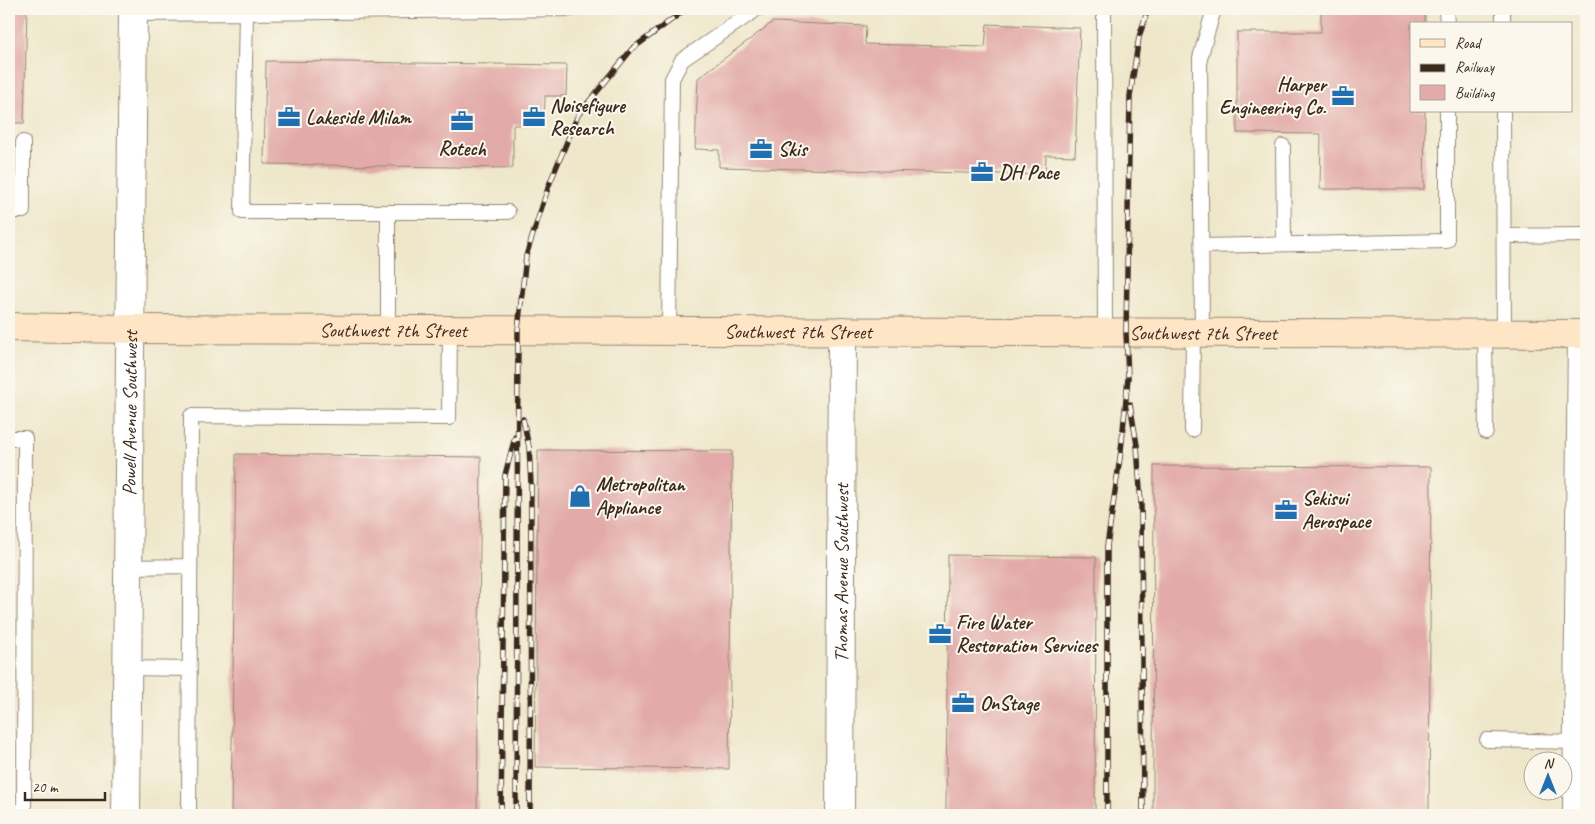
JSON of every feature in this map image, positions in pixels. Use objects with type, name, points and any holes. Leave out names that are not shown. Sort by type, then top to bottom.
[{"type":"street","name":"Powell Avenue Southwest","points":[[126,815],[133,11]]},
{"type":"street","name":"Southwest 7th Street","points":[[9,327],[1584,334]]},
{"type":"street","name":"Thomas Avenue Southwest","points":[[840,815],[842,331]]},
{"type":"street","points":[[1577,815],[1584,334]]},
{"type":"lane","points":[[133,11],[573,9]]},
{"type":"lane","points":[[669,331],[672,79],[682,60],[757,9]]},
{"type":"lane","points":[[1104,9],[1105,332]]},
{"type":"lane","points":[[1192,430],[1202,246],[1200,58],[1214,9]]},
{"type":"lane","points":[[1446,9],[1446,22]]},
{"type":"lane","points":[[1503,9],[1503,22]]},
{"type":"lane","points":[[246,11],[242,212],[508,212]]},
{"type":"lane","points":[[1202,246],[1447,241],[1447,112]]},
{"type":"lane","points":[[1486,432],[1504,236],[1504,112]]},
{"type":"lane","points":[[9,211],[23,211],[23,142]]},
{"type":"lane","points":[[1283,146],[1284,244]]},
{"type":"lane","points":[[388,212],[388,330]]},
{"type":"lane","points":[[1504,236],[1586,235]]},
{"type":"lane","points":[[189,815],[190,416],[449,418],[450,330]]},
{"type":"lane","points":[[9,438],[25,438],[24,815]]},
{"type":"lane","points":[[128,567],[190,566]]},
{"type":"lane","points":[[127,668],[190,669]]},
{"type":"lane","points":[[1487,740],[1578,742]]},
{"type":"building","points":[[9,9],[27,9],[24,123],[9,123]]},
{"type":"building","points":[[1321,9],[1425,9],[1425,22],[1410,22],[1410,112],[1425,112],[1424,189],[1320,189],[1321,134],[1237,133],[1237,32],[1321,32]]},
{"type":"building","points":[[773,22],[866,26],[865,44],[985,47],[987,24],[1080,28],[1075,156],[1046,155],[1045,175],[719,167],[719,150],[695,149],[698,78]]},
{"type":"building","points":[[266,61],[567,65],[566,96],[545,96],[544,125],[513,125],[513,168],[264,164]]},
{"type":"building","points":[[538,450],[732,451],[729,769],[535,767]]},
{"type":"building","points":[[236,454],[481,457],[477,815],[231,815]]},
{"type":"building","points":[[1154,466],[1431,467],[1429,815],[1153,815]]},
{"type":"building","points":[[948,555],[1096,557],[1095,815],[946,815]]},
{"type":"railway","points":[[516,815],[518,330],[526,256],[549,185],[578,115],[632,49],[686,9]]},
{"type":"railway","points":[[1107,815],[1107,546],[1121,451],[1128,378],[1126,332],[1130,96],[1139,37],[1148,9]]},
{"type":"railway","points":[[1130,404],[1137,445],[1141,504],[1143,815]]},
{"type":"railway","points":[[523,419],[529,447],[531,484],[530,815]]},
{"type":"railway","points":[[501,815],[505,475],[515,437]]},
{"type":"place","name":"Harper Engineering Co.","points":[[1343,96]]},
{"type":"place","name":"Lakeside Milam","points":[[289,117]]},
{"type":"place","name":"Noisefigure Research","points":[[534,117]]},
{"type":"place","name":"Rotech","points":[[462,121]]},
{"type":"place","name":"Skis","points":[[761,149]]},
{"type":"place","name":"DH Pace","points":[[982,172]]},
{"type":"place","name":"Metropolitan Appliance","points":[[580,496]]},
{"type":"place","name":"Sekisui Aerospace","points":[[1286,510]]},
{"type":"place","name":"Fire Water Restoration Services","points":[[940,634]]},
{"type":"place","name":"OnStage","points":[[963,703]]}]
